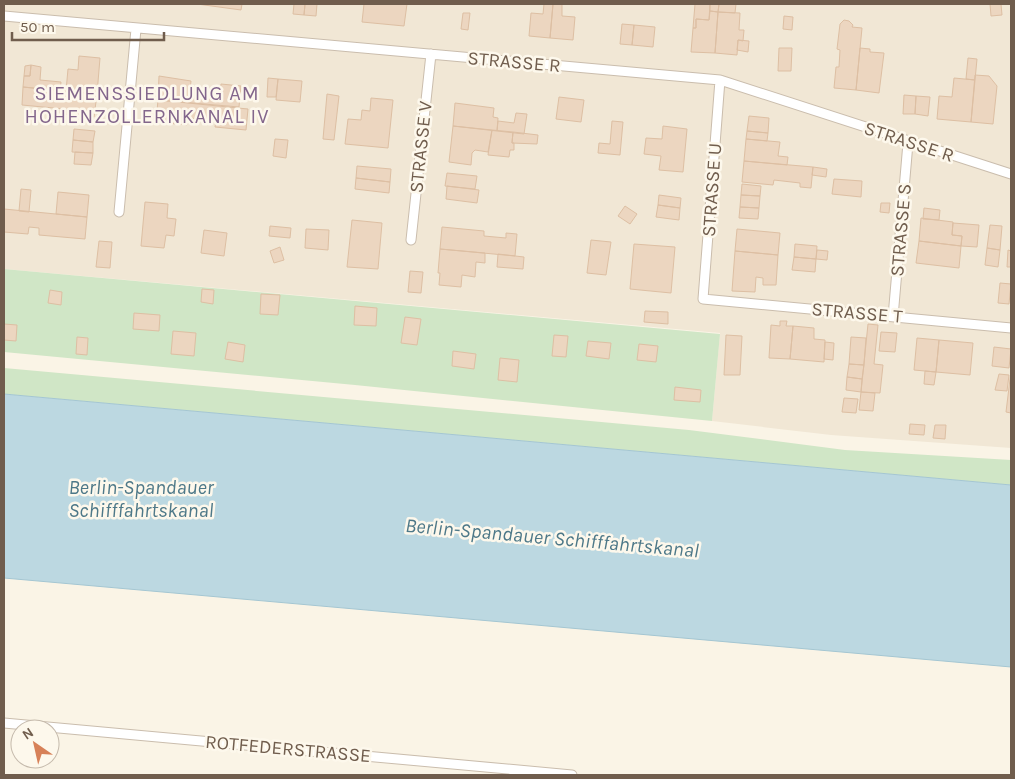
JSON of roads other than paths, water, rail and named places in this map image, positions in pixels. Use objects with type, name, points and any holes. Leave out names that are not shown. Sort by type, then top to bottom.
[{"type":"lane","name":"STRASSE R","points":[[4,16],[720,80],[1011,174]]},
{"type":"lane","points":[[119,212],[136,29]]},
{"type":"lane","name":"STRASSE V","points":[[411,240],[431,54]]},
{"type":"lane","name":"STRASSE U","points":[[704,299],[720,80]]},
{"type":"lane","name":"STRASSE S","points":[[893,316],[908,142]]},
{"type":"lane","name":"STRASSE T","points":[[704,299],[1011,328]]},
{"type":"lane","name":"ROTFEDERSTRASSE","points":[[4,723],[572,775]]},
{"type":"water","name":"Berlin-Spandauer Schifffahrtskanal","points":[[4,394],[1011,485],[1011,667],[4,578]]},
{"type":"district","name":"SIEMENSSIEDLUNG AM HOHENZOLLERNKANAL IV","points":[[147,104]]}]
